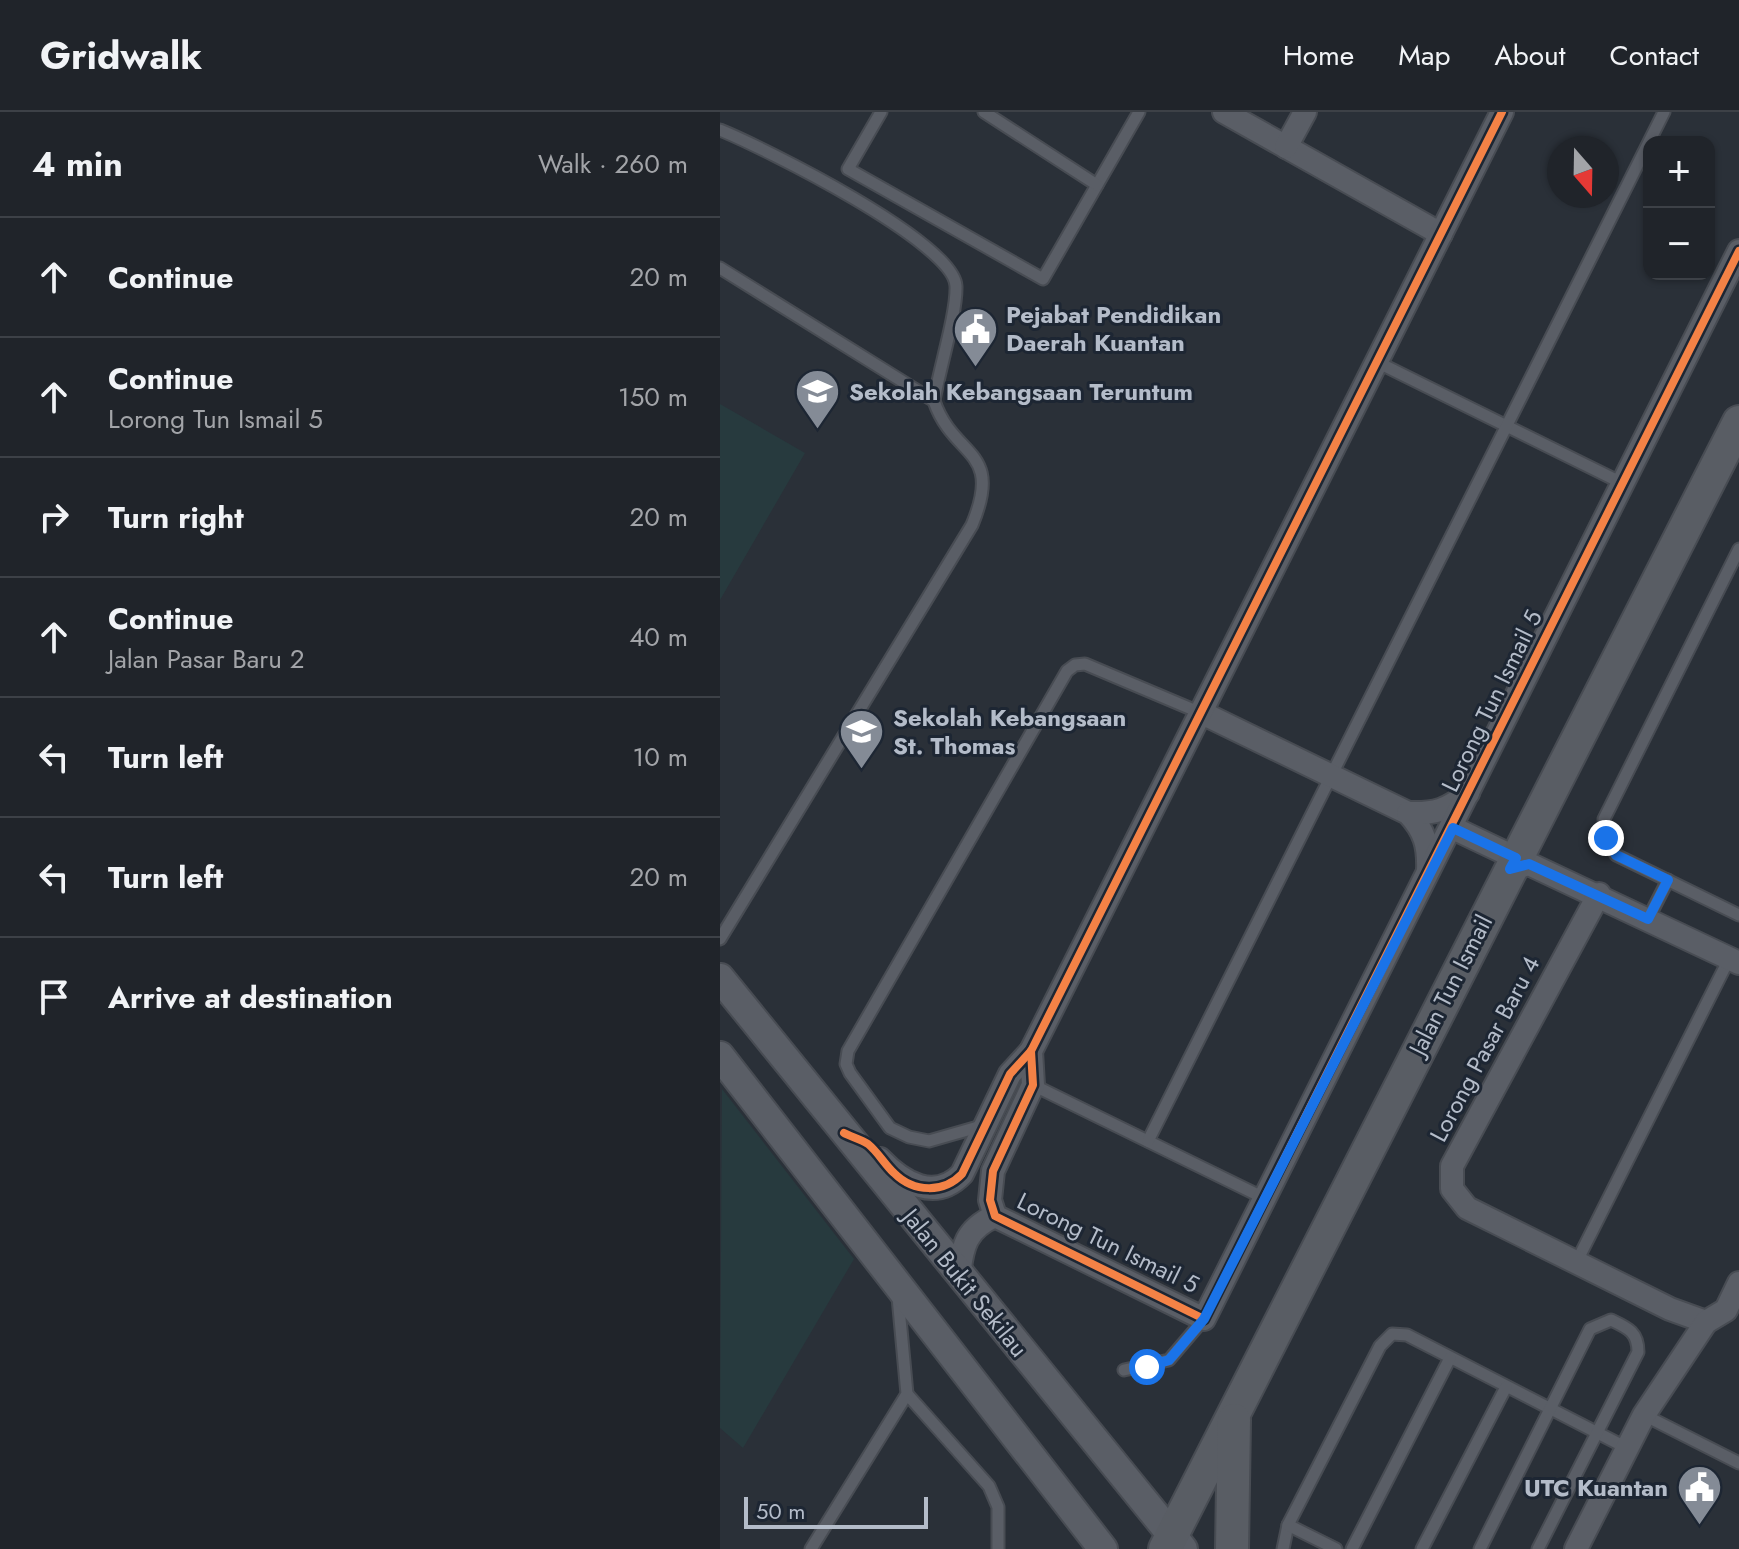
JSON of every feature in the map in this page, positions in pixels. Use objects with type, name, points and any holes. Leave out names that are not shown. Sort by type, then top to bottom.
[{"type":"main road","name":"Jalan Tun Ismail","points":[[1173,1544],[1234,1413],[1739,422]]},
{"type":"main road","points":[[1232,1549],[1234,1413]]},
{"type":"street","points":[[1224,112],[1441,234]]},
{"type":"street","points":[[1286,147],[1305,112]]},
{"type":"street","points":[[844,1133],[867,1144],[897,1177],[933,1189],[951,1186],[962,1174],[1010,1074],[1031,1051],[1502,112]]},
{"type":"street","name":"Lorong Tun Ismail 5","points":[[1031,1051],[1033,1085],[993,1171],[990,1200],[995,1216],[1204,1319],[1453,828],[1739,251]]},
{"type":"street","points":[[1202,713],[1408,813],[1422,827],[1429,851],[1427,876]]},
{"type":"street","points":[[1408,813],[1433,814],[1450,808],[1471,791]]},
{"type":"street","points":[[1453,828],[1513,864],[1529,864],[1599,894],[1734,961]]},
{"type":"street","name":"Lorong Pasar Baru 4","points":[[1599,894],[1452,1166],[1452,1189],[1467,1208],[1576,1263],[1706,1322]]},
{"type":"street","name":"Jalan Bukit Sekilau","points":[[720,978],[1173,1544]]},
{"type":"street","points":[[720,1056],[1103,1549]]},
{"type":"street","name":"Lorong Tun Ismail 5","points":[[959,1276],[962,1248],[969,1232],[995,1216]]},
{"type":"street","points":[[1576,1549],[1644,1415],[1706,1322],[1732,1314],[1739,1283]]},
{"type":"lane","points":[[881,112],[848,169],[1043,279],[1139,112]]},
{"type":"lane","points":[[984,112],[1097,185]]},
{"type":"lane","points":[[1148,1141],[1664,112]]},
{"type":"lane","points":[[720,130],[757,145],[852,196],[942,259],[956,284],[934,401],[940,418],[975,455],[982,473],[984,497],[972,525],[720,939]]},
{"type":"lane","points":[[720,268],[934,401]]},
{"type":"lane","points":[[1377,362],[1622,483]]},
{"type":"lane","points":[[1739,549],[1604,819],[1606,838],[1616,855],[1739,915]]},
{"type":"lane","points":[[986,1125],[929,1141],[890,1128],[850,1073],[846,1064],[848,1051],[1067,671],[1075,665],[1085,664],[1202,713]]},
{"type":"lane","points":[[1648,919],[1668,880]]},
{"type":"lane","points":[[1576,1263],[1734,961]]},
{"type":"lane","points":[[1033,1085],[1264,1198]]},
{"type":"lane","points":[[897,1286],[907,1394],[989,1486],[998,1507],[998,1549]]},
{"type":"lane","points":[[1124,1370],[1169,1360],[1204,1319]]},
{"type":"lane","points":[[1480,1549],[1590,1329],[1611,1320],[1630,1329],[1638,1339],[1638,1352],[1538,1549]]},
{"type":"lane","points":[[1283,1549],[1288,1525],[1380,1346],[1392,1334],[1407,1335],[1627,1448]]},
{"type":"lane","points":[[1352,1549],[1450,1358]]},
{"type":"lane","points":[[1422,1549],[1506,1387]]},
{"type":"lane","points":[[811,1549],[907,1394]]},
{"type":"lane","points":[[1644,1415],[1739,1463]]},
{"type":"lane","points":[[1288,1525],[1336,1549]]},
{"type":"green space","points":[[720,404],[805,453],[720,600]]},
{"type":"green space","points":[[722,1089],[854,1259],[743,1448],[720,1428]]},
{"type":"cycle path","points":[[844,1133],[868,1144],[894,1173],[911,1184],[938,1187],[947,1185],[962,1174],[1010,1074],[1031,1051],[1502,112]]},
{"type":"cycle path","points":[[1031,1051],[1033,1085],[993,1171],[990,1200],[995,1216],[1204,1319],[1739,251]]},
{"type":"place","name":"Pejabat Pendidikan Daerah Kuantan","points":[[975,368]]},
{"type":"place","name":"Sekolah Kebangsaan Teruntum","points":[[818,431]]},
{"type":"place","name":"Sekolah Kebangsaan St. Thomas","points":[[862,771]]},
{"type":"place","name":"UTC Kuantan","points":[[1699,1527]]},
{"type":"route","points":[[1147,1367],[1169,1360],[1204,1319],[1453,828],[1516,858],[1510,869],[1518,864],[1529,864],[1648,919],[1668,880],[1616,855],[1606,838]]}]
